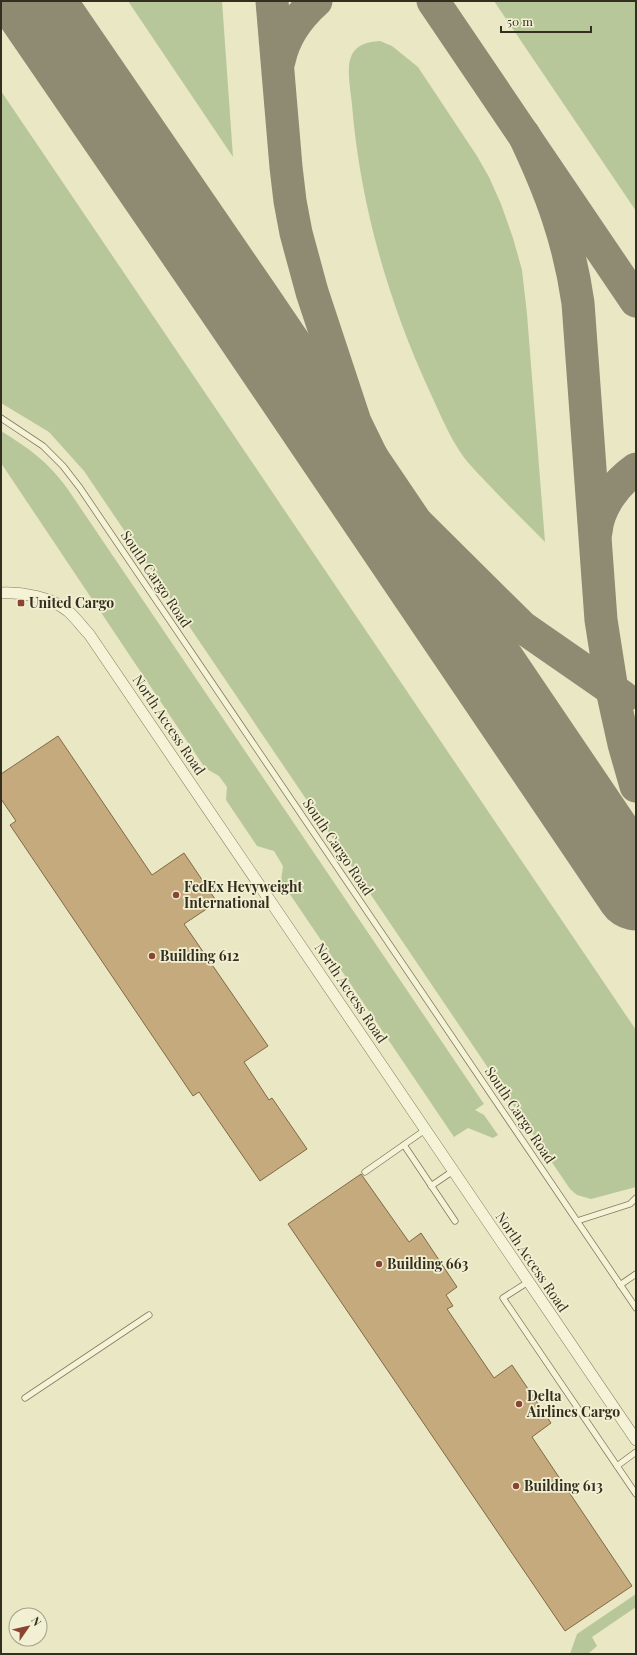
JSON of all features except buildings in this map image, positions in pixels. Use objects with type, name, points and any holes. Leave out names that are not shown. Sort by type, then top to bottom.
[{"type":"street","name":"North Access Road","points":[[1,593],[17,592],[43,598],[67,611],[89,634],[636,1440]]},
{"type":"lane","name":"South Cargo Road","points":[[1,418],[43,446],[63,466],[80,488],[636,1308]]},
{"type":"lane","points":[[365,1172],[426,1130]]},
{"type":"lane","points":[[404,1145],[455,1221]]},
{"type":"lane","points":[[431,1186],[454,1171]]},
{"type":"lane","points":[[577,1221],[633,1204],[636,1198]]},
{"type":"lane","points":[[620,1285],[636,1274]]},
{"type":"lane","points":[[528,1282],[503,1298],[636,1494]]},
{"type":"lane","points":[[25,1398],[149,1315]]},
{"type":"lane","points":[[617,1466],[636,1452]]},
{"type":"green space","points":[[128,1],[222,1],[233,157]]},
{"type":"green space","points":[[494,1],[636,1],[636,211]]},
{"type":"green space","points":[[380,41],[392,46],[418,67],[477,156],[489,177],[501,204],[513,238],[522,270],[527,314],[545,542],[475,471],[457,447],[442,419],[414,356],[389,287],[369,215],[362,178],[356,142],[349,74],[351,57],[356,49],[363,44]]},
{"type":"green space","points":[[1,91],[636,1030],[636,1187],[591,1199],[577,1195],[570,1189],[84,471],[49,432],[1,403]]},
{"type":"green space","points":[[1,431],[37,456],[52,470],[67,488],[484,1104],[475,1110],[484,1115],[498,1135],[493,1138],[468,1128],[454,1137],[281,881],[283,866],[274,851],[257,846],[226,800],[227,787],[219,776],[205,768],[1,463]]},
{"type":"green space","points":[[636,1594],[636,1607],[592,1637],[597,1646],[588,1654],[570,1654],[577,1634]]},
{"type":"taxiway","points":[[272,1],[290,201],[296,233],[312,292],[355,422],[391,496],[494,680]]},
{"type":"taxiway","points":[[279,61],[288,36],[303,14],[316,1]]},
{"type":"taxiway","points":[[433,1],[636,301]]},
{"type":"taxiway","points":[[524,135],[543,176],[558,217],[570,258],[578,303],[601,620],[612,690],[624,744],[636,786]]},
{"type":"taxiway","points":[[243,309],[336,434],[364,466]]},
{"type":"taxiway","points":[[596,532],[600,514],[609,496],[615,488],[636,469]]},
{"type":"taxiway","points":[[418,524],[522,627],[623,697]]},
{"type":"runway","points":[[32,1],[243,309],[636,890]]},
{"type":"place","name":"United Cargo","points":[[21,603]]},
{"type":"place","name":"FedEx Hevyweight International","points":[[176,895]]},
{"type":"place","name":"Building 612","points":[[152,956]]},
{"type":"place","name":"Building 663","points":[[379,1264]]},
{"type":"place","name":"Delta Airlines Cargo","points":[[519,1404]]},
{"type":"place","name":"Building 613","points":[[516,1486]]}]
